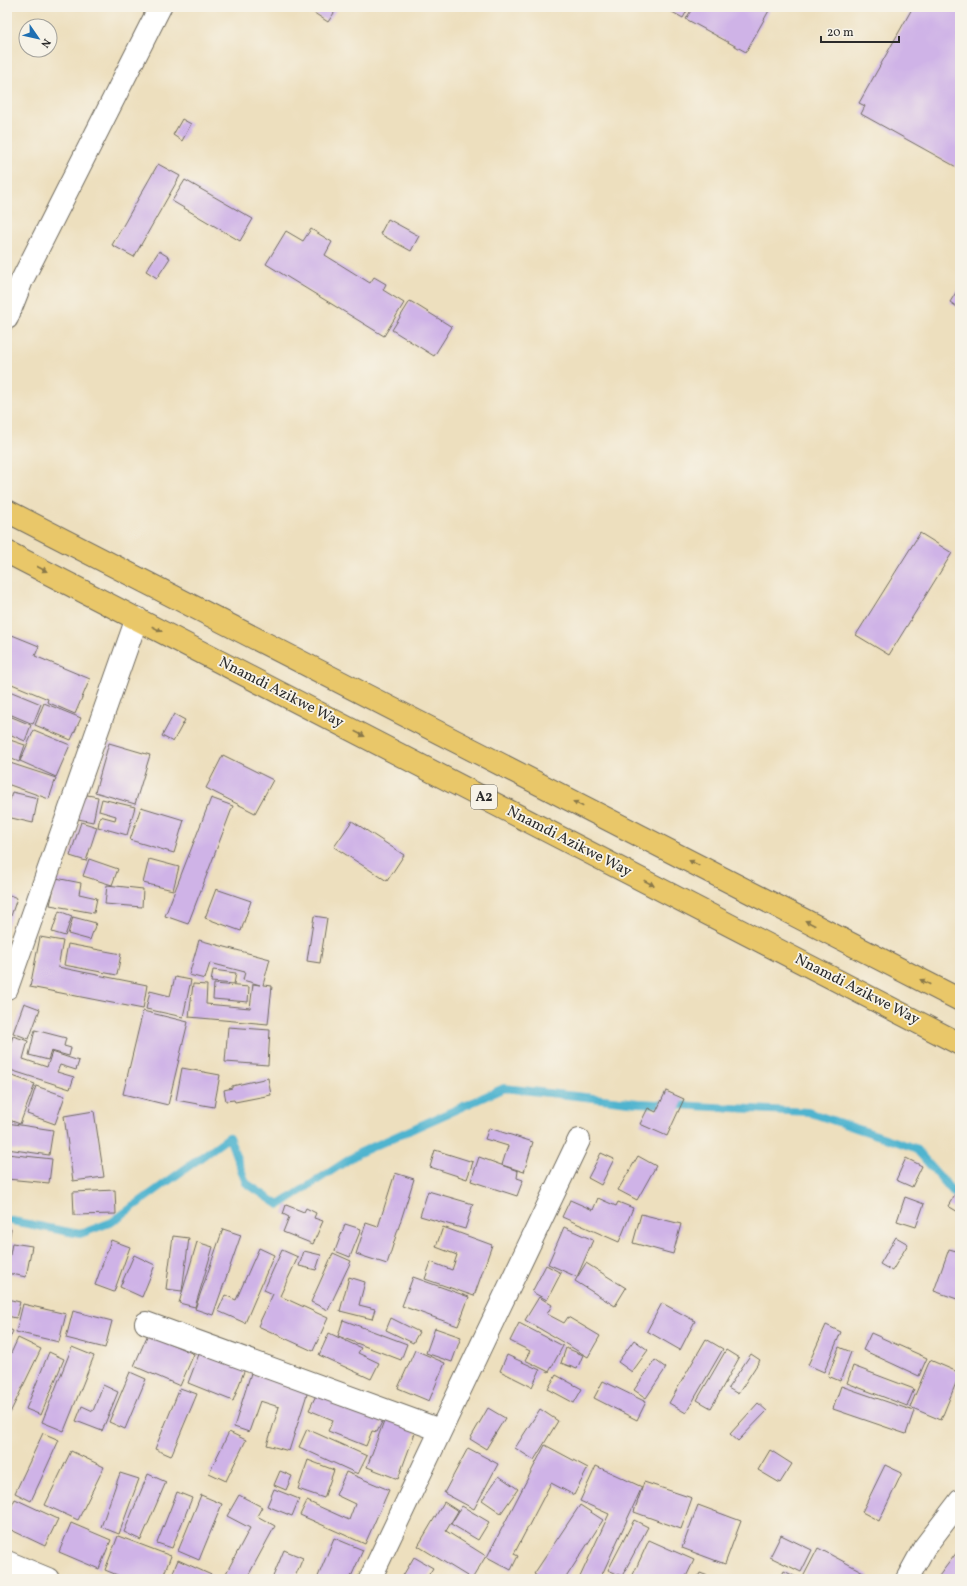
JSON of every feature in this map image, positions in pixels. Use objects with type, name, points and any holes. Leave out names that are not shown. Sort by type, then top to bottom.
[{"type":"highway","name":"A2","points":[[7,510],[960,1000]]},
{"type":"highway","name":"Nnamdi Azikwe Way","points":[[7,552],[960,1044]]},
{"type":"street","points":[[7,318],[22,280],[160,7]]},
{"type":"street","points":[[7,988],[137,618]]},
{"type":"street","points":[[370,1579],[579,1140]]},
{"type":"street","points":[[146,1323],[440,1430]]},
{"type":"street","points":[[907,1579],[924,1548],[960,1501]]},
{"type":"street","points":[[7,1562],[48,1579]]},
{"type":"building","points":[[305,7],[338,7],[328,22]]},
{"type":"building","points":[[663,7],[689,7],[683,18]]},
{"type":"building","points":[[693,7],[771,7],[746,52],[686,19]]},
{"type":"building","points":[[913,7],[960,7],[960,169],[861,114],[865,106],[859,103]]},
{"type":"building","points":[[182,119],[191,124],[182,141],[173,135]]},
{"type":"building","points":[[158,164],[180,176],[134,257],[112,245]]},
{"type":"building","points":[[185,180],[253,219],[240,241],[172,201]]},
{"type":"building","points":[[388,219],[419,236],[411,251],[380,234]]},
{"type":"building","points":[[311,229],[332,242],[325,255],[370,283],[374,277],[386,284],[383,290],[404,303],[384,336],[266,264],[286,231],[303,241]]},
{"type":"building","points":[[159,251],[170,258],[157,278],[146,271]]},
{"type":"building","points":[[960,286],[960,309],[950,302]]},
{"type":"building","points":[[410,301],[452,327],[434,356],[392,330]]},
{"type":"building","points":[[920,533],[952,553],[889,655],[856,635]]},
{"type":"building","points":[[12,635],[39,646],[35,656],[90,679],[75,714],[47,702],[48,699],[7,682],[7,647]]},
{"type":"building","points":[[7,690],[41,704],[33,724],[7,713]]},
{"type":"building","points":[[44,703],[81,718],[71,740],[35,725]]},
{"type":"building","points":[[174,714],[185,720],[173,742],[162,736]]},
{"type":"building","points":[[7,715],[31,725],[25,741],[7,733]]},
{"type":"building","points":[[34,730],[70,745],[56,777],[20,761]]},
{"type":"building","points":[[7,739],[25,745],[19,762],[7,757]]},
{"type":"building","points":[[109,743],[150,755],[135,804],[95,792]]},
{"type":"building","points":[[223,755],[273,780],[255,813],[206,788]]},
{"type":"building","points":[[7,762],[56,778],[49,799],[7,784]]},
{"type":"building","points":[[12,792],[38,798],[33,823],[7,817],[7,799],[10,800]]},
{"type":"building","points":[[82,794],[98,797],[93,822],[78,819]]},
{"type":"building","points":[[211,798],[233,806],[188,924],[165,916]]},
{"type":"building","points":[[102,799],[135,807],[127,835],[98,827],[100,816],[115,820],[116,816],[99,811]]},
{"type":"building","points":[[141,807],[184,820],[174,853],[130,840]]},
{"type":"building","points":[[352,821],[404,855],[387,881],[334,847]]},
{"type":"building","points":[[81,822],[97,827],[86,861],[70,856]]},
{"type":"building","points":[[89,859],[118,869],[112,885],[83,876]]},
{"type":"building","points":[[149,859],[179,867],[173,890],[143,883]]},
{"type":"building","points":[[56,878],[81,883],[79,894],[97,898],[94,913],[50,905]]},
{"type":"building","points":[[107,885],[143,889],[142,907],[105,904]]},
{"type":"building","points":[[216,889],[251,901],[241,931],[205,918]]},
{"type":"building","points":[[7,894],[17,898],[7,928]]},
{"type":"building","points":[[59,911],[72,916],[65,936],[52,932]]},
{"type":"building","points":[[314,916],[327,918],[320,963],[307,961]]},
{"type":"building","points":[[73,917],[96,923],[90,940],[68,934]]},
{"type":"building","points":[[40,937],[63,941],[58,967],[147,985],[143,1009],[30,987]]},
{"type":"building","points":[[199,940],[270,959],[263,985],[272,986],[268,1024],[189,1017],[193,984],[207,985],[206,1004],[250,1008],[253,984],[260,985],[243,980],[245,972],[210,963],[205,979],[189,975]]},
{"type":"building","points":[[68,944],[121,954],[117,975],[64,965]]},
{"type":"building","points":[[213,970],[236,973],[234,984],[211,982]]},
{"type":"building","points":[[175,977],[191,980],[183,1017],[146,1009],[150,991],[170,996]]},
{"type":"building","points":[[214,984],[249,987],[248,1002],[213,999]]},
{"type":"building","points":[[24,1003],[40,1009],[29,1039],[13,1033]]},
{"type":"building","points":[[143,1011],[188,1022],[168,1105],[123,1094]]},
{"type":"building","points":[[228,1027],[270,1030],[268,1065],[225,1062]]},
{"type":"building","points":[[35,1030],[66,1038],[64,1046],[71,1048],[69,1056],[51,1051],[48,1060],[29,1055]]},
{"type":"building","points":[[13,1036],[28,1041],[23,1059],[47,1067],[52,1052],[79,1061],[76,1070],[60,1065],[57,1072],[74,1077],[70,1089],[7,1069],[7,1054]]},
{"type":"building","points":[[182,1068],[220,1075],[214,1107],[176,1100]]},
{"type":"building","points":[[7,1074],[35,1084],[20,1124],[7,1119]]},
{"type":"building","points":[[268,1078],[271,1095],[235,1102],[234,1100],[226,1101],[224,1090],[232,1088],[232,1086]]},
{"type":"building","points":[[36,1086],[65,1096],[55,1124],[27,1114]]},
{"type":"building","points":[[666,1091],[684,1099],[667,1136],[640,1124],[648,1108],[656,1112]]},
{"type":"building","points":[[94,1111],[104,1177],[73,1181],[64,1116]]},
{"type":"building","points":[[7,1123],[53,1130],[49,1155],[7,1149]]},
{"type":"building","points":[[489,1128],[533,1142],[524,1172],[502,1165],[508,1146],[485,1139]]},
{"type":"building","points":[[435,1150],[473,1162],[467,1179],[430,1167]]},
{"type":"building","points":[[601,1153],[614,1159],[601,1185],[588,1178]]},
{"type":"building","points":[[7,1154],[52,1159],[49,1183],[7,1179]]},
{"type":"building","points":[[638,1156],[656,1166],[637,1200],[618,1190]]},
{"type":"building","points":[[479,1157],[518,1171],[517,1178],[523,1180],[517,1196],[471,1181]]},
{"type":"building","points":[[906,1158],[922,1166],[912,1187],[896,1180]]},
{"type":"building","points":[[395,1173],[414,1179],[387,1264],[356,1254],[366,1223],[378,1227]]},
{"type":"building","points":[[960,1186],[960,1213],[948,1206]]},
{"type":"building","points":[[115,1190],[116,1214],[74,1215],[73,1192]]},
{"type":"building","points":[[428,1191],[473,1204],[465,1229],[420,1216]]},
{"type":"building","points":[[905,1197],[924,1204],[916,1227],[897,1221]]},
{"type":"building","points":[[598,1198],[616,1206],[618,1202],[633,1208],[619,1242],[562,1217],[570,1200],[593,1210]]},
{"type":"building","points":[[286,1205],[304,1212],[306,1208],[316,1213],[314,1218],[323,1221],[313,1244],[283,1232],[289,1217],[283,1214]]},
{"type":"building","points":[[641,1214],[681,1224],[673,1254],[633,1243]]},
{"type":"building","points":[[345,1224],[361,1229],[350,1257],[335,1251]]},
{"type":"building","points":[[443,1227],[492,1245],[474,1296],[425,1279],[431,1262],[452,1270],[457,1255],[436,1247]]},
{"type":"building","points":[[564,1227],[593,1240],[577,1277],[548,1264]]},
{"type":"building","points":[[7,1228],[11,1229],[8,1247],[7,1247]]},
{"type":"building","points":[[223,1229],[241,1235],[213,1315],[195,1309]]},
{"type":"building","points":[[173,1236],[189,1238],[182,1291],[166,1289]]},
{"type":"building","points":[[896,1237],[908,1244],[892,1271],[880,1264]]},
{"type":"building","points":[[111,1240],[130,1247],[114,1292],[95,1285]]},
{"type":"building","points":[[197,1242],[213,1247],[195,1307],[179,1303]]},
{"type":"building","points":[[12,1243],[32,1246],[26,1277],[7,1273]]},
{"type":"building","points":[[259,1248],[274,1255],[245,1323],[218,1311],[225,1295],[236,1300]]},
{"type":"building","points":[[949,1249],[960,1252],[960,1300],[934,1291]]},
{"type":"building","points":[[282,1250],[298,1257],[280,1296],[328,1318],[313,1351],[258,1326],[273,1294],[264,1290]]},
{"type":"building","points":[[304,1251],[321,1255],[316,1270],[299,1266]]},
{"type":"building","points":[[333,1253],[351,1261],[328,1310],[311,1302]]},
{"type":"building","points":[[134,1255],[155,1265],[142,1297],[120,1287]]},
{"type":"building","points":[[586,1263],[626,1288],[615,1306],[575,1281]]},
{"type":"building","points":[[546,1265],[561,1273],[547,1300],[532,1292]]},
{"type":"building","points":[[349,1277],[365,1282],[359,1305],[375,1309],[372,1319],[340,1311]]},
{"type":"building","points":[[413,1277],[469,1297],[458,1326],[402,1306]]},
{"type":"building","points":[[539,1297],[552,1305],[547,1314],[564,1323],[568,1317],[600,1336],[588,1357],[525,1320]]},
{"type":"building","points":[[7,1299],[20,1302],[16,1318],[7,1316]]},
{"type":"building","points":[[662,1303],[695,1321],[680,1350],[647,1331]]},
{"type":"building","points":[[23,1304],[66,1314],[59,1342],[16,1332]]},
{"type":"building","points":[[73,1311],[112,1321],[105,1348],[66,1338]]},
{"type":"building","points":[[391,1318],[419,1332],[413,1343],[386,1330]]},
{"type":"building","points":[[343,1320],[407,1344],[401,1360],[338,1336]]},
{"type":"building","points":[[519,1323],[563,1346],[549,1372],[525,1360],[530,1351],[510,1341]]},
{"type":"building","points":[[826,1325],[841,1332],[824,1372],[808,1365]]},
{"type":"building","points":[[7,1328],[13,1331],[7,1344]]},
{"type":"building","points":[[435,1328],[461,1337],[452,1362],[426,1353]]},
{"type":"building","points":[[329,1333],[361,1348],[358,1353],[379,1363],[371,1379],[319,1355]]},
{"type":"building","points":[[871,1333],[927,1358],[919,1376],[863,1350]]},
{"type":"building","points":[[148,1334],[194,1354],[180,1386],[134,1366]]},
{"type":"building","points":[[18,1338],[41,1349],[9,1415],[7,1414],[7,1362]]},
{"type":"building","points":[[706,1339],[723,1349],[686,1413],[669,1403]]},
{"type":"building","points":[[634,1340],[648,1350],[632,1372],[618,1362]]},
{"type":"building","points":[[72,1347],[94,1356],[64,1431],[42,1422]]},
{"type":"building","points":[[839,1347],[851,1352],[840,1381],[828,1376]]},
{"type":"building","points":[[566,1348],[583,1355],[577,1369],[561,1363]]},
{"type":"building","points":[[201,1349],[246,1366],[233,1401],[188,1383]]},
{"type":"building","points":[[415,1350],[445,1363],[429,1401],[398,1388]]},
{"type":"building","points":[[726,1350],[739,1358],[711,1408],[697,1400]]},
{"type":"building","points":[[49,1352],[64,1359],[41,1415],[26,1409]]},
{"type":"building","points":[[751,1354],[760,1360],[738,1394],[728,1388]]},
{"type":"building","points":[[507,1355],[540,1370],[532,1387],[500,1371]]},
{"type":"building","points":[[655,1360],[666,1368],[646,1398],[634,1390]]},
{"type":"building","points":[[930,1360],[960,1373],[941,1420],[910,1407]]},
{"type":"building","points":[[853,1366],[914,1389],[907,1406],[847,1383]]},
{"type":"building","points":[[130,1372],[146,1379],[125,1429],[109,1422]]},
{"type":"building","points":[[251,1373],[308,1391],[289,1451],[267,1445],[279,1407],[260,1401],[249,1432],[234,1427]]},
{"type":"building","points":[[556,1375],[582,1389],[574,1403],[548,1389]]},
{"type":"building","points":[[603,1381],[646,1402],[637,1420],[594,1398]]},
{"type":"building","points":[[103,1385],[118,1392],[102,1431],[76,1421],[82,1406],[93,1411]]},
{"type":"building","points":[[841,1386],[914,1411],[906,1434],[833,1409]]},
{"type":"building","points":[[180,1388],[197,1394],[171,1456],[155,1449]]},
{"type":"building","points":[[318,1391],[384,1418],[377,1432],[372,1431],[366,1446],[328,1431],[333,1420],[309,1410]]},
{"type":"building","points":[[758,1403],[767,1411],[738,1441],[730,1434]]},
{"type":"building","points":[[488,1408],[505,1418],[486,1449],[470,1439]]},
{"type":"building","points":[[540,1409],[558,1421],[534,1460],[515,1448]]},
{"type":"building","points":[[385,1418],[416,1430],[398,1479],[367,1467]]},
{"type":"building","points":[[307,1429],[367,1456],[358,1474],[299,1447]]},
{"type":"building","points":[[229,1432],[246,1440],[226,1481],[209,1473]]},
{"type":"building","points":[[43,1433],[59,1440],[31,1501],[15,1493]]},
{"type":"building","points":[[545,1445],[588,1468],[574,1495],[551,1483],[514,1554],[518,1556],[511,1570],[487,1557]]},
{"type":"building","points":[[468,1448],[498,1464],[474,1509],[444,1493]]},
{"type":"building","points":[[770,1450],[792,1464],[780,1483],[758,1470]]},
{"type":"building","points":[[71,1451],[104,1467],[78,1520],[45,1505]]},
{"type":"building","points":[[308,1460],[334,1470],[324,1498],[298,1489]]},
{"type":"building","points":[[885,1465],[902,1473],[879,1521],[862,1512]]},
{"type":"building","points":[[596,1466],[642,1487],[600,1579],[579,1579],[609,1514],[580,1501]]},
{"type":"building","points":[[280,1471],[292,1476],[286,1490],[274,1485]]},
{"type":"building","points":[[346,1472],[389,1490],[365,1544],[300,1515],[307,1501],[349,1520],[355,1504],[336,1495]]},
{"type":"building","points":[[120,1473],[139,1479],[119,1534],[101,1527]]},
{"type":"building","points":[[148,1474],[166,1482],[141,1540],[124,1532]]},
{"type":"building","points":[[499,1476],[518,1489],[501,1513],[482,1500]]},
{"type":"building","points":[[644,1482],[692,1498],[681,1529],[634,1512]]},
{"type":"building","points":[[274,1489],[299,1499],[292,1516],[267,1506]]},
{"type":"building","points":[[177,1492],[192,1498],[172,1548],[157,1543]]},
{"type":"building","points":[[201,1495],[222,1504],[199,1560],[178,1551]]},
{"type":"building","points":[[239,1495],[262,1507],[257,1516],[275,1526],[248,1576],[254,1579],[223,1579],[250,1528],[227,1516]]},
{"type":"building","points":[[15,1499],[58,1519],[45,1546],[7,1528],[7,1515]]},
{"type":"building","points":[[444,1502],[458,1511],[446,1531],[486,1556],[472,1579],[418,1546]]},
{"type":"building","points":[[580,1505],[603,1520],[565,1579],[541,1579],[534,1574]]},
{"type":"building","points":[[698,1505],[741,1521],[725,1564],[682,1548]]},
{"type":"building","points":[[462,1506],[489,1522],[478,1540],[451,1524]]},
{"type":"building","points":[[634,1520],[648,1527],[622,1576],[608,1570]]},
{"type":"building","points":[[71,1523],[111,1540],[99,1569],[59,1552]]},
{"type":"building","points":[[781,1535],[812,1550],[801,1572],[770,1557]]},
{"type":"building","points":[[118,1536],[171,1556],[162,1579],[127,1579],[105,1570]]},
{"type":"building","points":[[334,1538],[363,1550],[350,1579],[317,1579]]},
{"type":"building","points":[[649,1540],[694,1560],[685,1579],[631,1579]]},
{"type":"building","points":[[818,1548],[869,1575],[866,1579],[802,1579]]},
{"type":"building","points":[[960,1548],[960,1579],[943,1579],[939,1576]]},
{"type":"building","points":[[284,1550],[303,1558],[294,1579],[272,1579]]},
{"type":"building","points":[[414,1557],[433,1568],[426,1579],[401,1579]]},
{"type":"building","points":[[178,1560],[218,1578],[170,1579]]},
{"type":"building","points":[[784,1571],[796,1577],[795,1579],[780,1579]]},
{"type":"building","points":[[700,1573],[716,1579],[697,1579]]},
{"type":"waterway","points":[[7,1220],[80,1234],[112,1222],[229,1137],[246,1183],[279,1205],[359,1153],[504,1088],[638,1103],[808,1112],[915,1148],[960,1200]]}]
